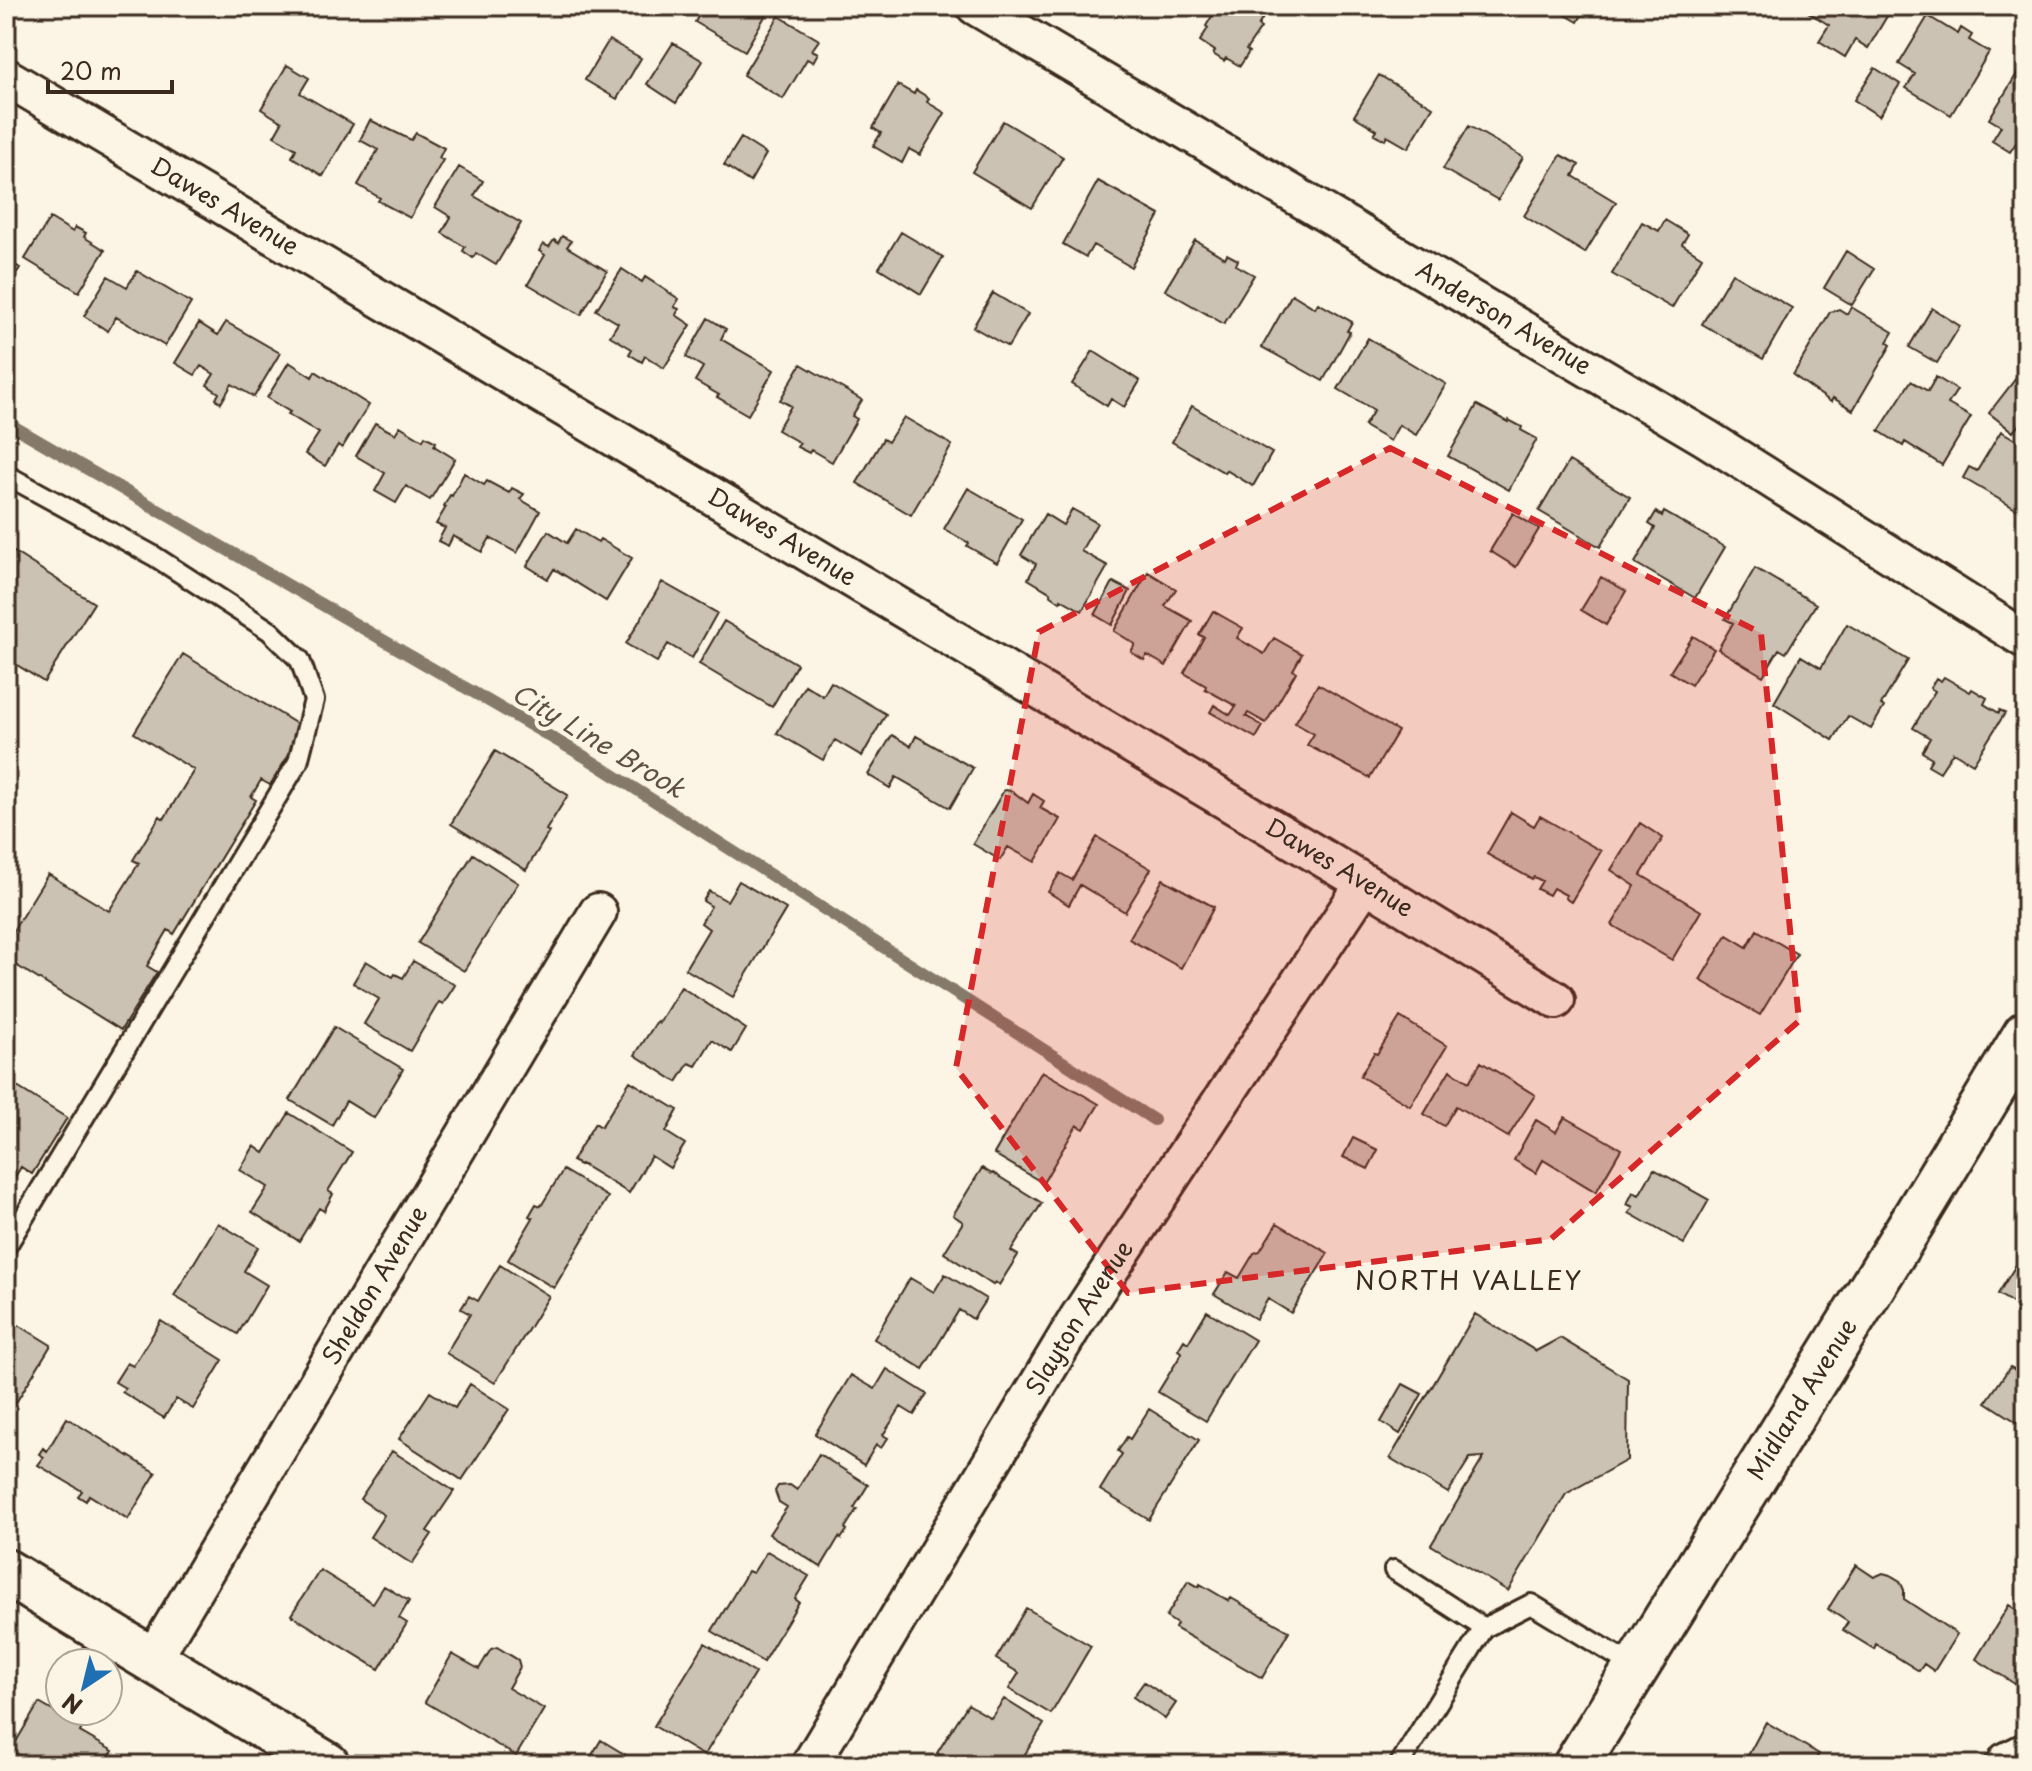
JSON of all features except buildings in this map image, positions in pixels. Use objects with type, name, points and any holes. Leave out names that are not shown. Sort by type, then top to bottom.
[{"type":"street","name":"Anderson Avenue","points":[[975,6],[1706,438],[2026,640]]},
{"type":"street","name":"Dawes Avenue","points":[[6,77],[1365,883],[1556,1000]]},
{"type":"street","name":"Slayton Avenue","points":[[810,1765],[1078,1318],[1365,883]]},
{"type":"street","name":"Sheldon Avenue","points":[[152,1660],[598,912]]},
{"type":"street","name":"Midland Avenue","points":[[1586,1762],[1637,1668],[2026,1034]]},
{"type":"street","points":[[6,1572],[327,1765]]},
{"type":"lane","points":[[6,476],[154,556],[270,631],[300,660],[314,700],[298,762],[6,1247]]},
{"type":"lane","points":[[1394,1570],[1484,1628]]},
{"type":"lane","points":[[1399,1765],[1484,1628],[1531,1604],[1637,1668]]},
{"type":"lane","points":[[1994,1765],[2001,1754],[2010,1749],[2019,1745],[2026,1749]]},
{"type":"highlighted area","points":[[1390,448],[1761,633],[1799,1021],[1551,1239],[1128,1293],[956,1068],[1039,632]]},
{"type":"waterway","name":"City Line Brook","points":[[6,422],[587,758],[1154,1120]]},
{"type":"district","name":"NORTH VALLEY","points":[[1469,1281]]}]
